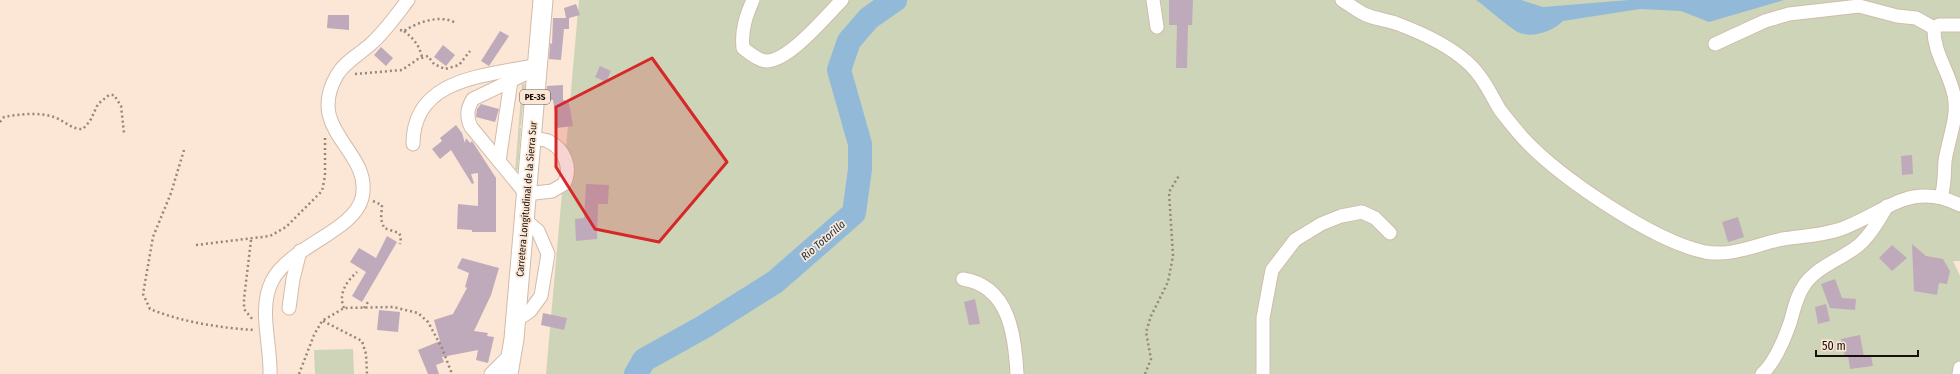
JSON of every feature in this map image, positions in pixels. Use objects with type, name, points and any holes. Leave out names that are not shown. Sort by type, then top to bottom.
[{"type":"highway","name":"Carretera Longitudinal de la Sierra Sur","points":[[508,374],[515,321],[538,65],[546,1]]},
{"type":"street","points":[[270,374],[266,304],[272,282],[282,266],[300,251],[342,224],[355,210],[362,198],[362,177],[354,159],[337,135],[327,112],[328,98],[335,80],[344,66],[373,42],[408,0]]},
{"type":"street","points":[[753,0],[746,18],[742,35],[743,48],[751,55],[766,61],[776,59],[794,47],[842,0]]},
{"type":"street","points":[[1153,0],[1157,27]]},
{"type":"street","points":[[1342,0],[1363,13],[1397,24],[1447,48],[1468,63],[1485,83],[1501,111],[1519,133],[1547,160],[1568,177],[1621,214],[1675,242],[1704,252],[1716,254],[1731,252],[1781,240],[1834,231],[1847,227],[1910,196],[1941,197],[1960,205]]},
{"type":"street","points":[[1716,44],[1765,21],[1789,14],[1859,6],[1916,18],[1934,28]]},
{"type":"street","points":[[1934,28],[1939,25],[1960,25]]},
{"type":"street","points":[[1934,28],[1935,46],[1947,70],[1955,97],[1954,115],[1946,160],[1944,186],[1941,197]]},
{"type":"street","points":[[532,138],[548,141],[559,150],[568,164],[569,170],[564,184],[552,191],[526,194],[471,128],[467,114],[473,99],[512,81],[538,65]]},
{"type":"street","points":[[414,144],[414,133],[420,112],[433,95],[442,89],[479,77],[538,65]]},
{"type":"street","points":[[499,162],[512,81]]},
{"type":"street","points":[[1762,374],[1778,351],[1789,324],[1795,302],[1804,285],[1813,274],[1858,245],[1874,228],[1887,206]]},
{"type":"street","points":[[1263,374],[1263,318],[1272,270],[1295,240],[1321,224],[1341,216],[1362,212],[1375,218],[1390,233]]},
{"type":"street","points":[[515,321],[530,311],[541,296],[548,254],[538,231],[524,219]]},
{"type":"street","points":[[289,308],[293,279],[300,251]]},
{"type":"street","points":[[963,279],[975,281],[987,287],[1006,311],[1011,324],[1016,374]]},
{"type":"street","points":[[491,374],[510,355]]},
{"type":"street","points":[[1958,374],[1960,368]]},
{"type":"path","points":[[404,31],[426,20],[456,23]]},
{"type":"path","points":[[390,23],[404,31],[416,41],[422,58]]},
{"type":"path","points":[[335,80],[362,73],[402,70],[428,56],[434,64],[445,69],[459,65],[470,51]]},
{"type":"path","points":[[0,122],[4,117],[41,115],[59,119],[77,130],[83,129],[90,121],[98,104],[108,95],[114,95],[121,106],[124,133]]},
{"type":"path","points":[[196,245],[251,240],[270,236],[286,227],[322,191],[327,112]]},
{"type":"path","points":[[184,150],[171,193],[153,237],[143,294],[150,309],[171,318],[241,329],[268,330]]},
{"type":"path","points":[[1145,374],[1151,359],[1146,332],[1150,316],[1168,282],[1173,256],[1170,192],[1180,174]]},
{"type":"path","points":[[362,198],[382,205],[381,219],[384,228],[399,233],[401,237],[400,244]]},
{"type":"path","points":[[251,240],[244,309],[251,319],[268,330]]},
{"type":"path","points":[[344,308],[341,301],[342,293],[345,285],[356,272]]},
{"type":"path","points":[[364,309],[368,302]]},
{"type":"path","points":[[299,374],[314,335],[322,321],[344,308],[364,309],[392,307],[418,313],[428,322],[442,348],[452,374]]},
{"type":"path","points":[[322,321],[362,341],[366,354],[367,374]]},
{"type":"highlighted area","points":[[652,58],[727,162],[659,242],[595,229],[556,167],[556,107]]},
{"type":"green space","points":[[579,0],[1960,0],[1960,261],[1953,261],[1960,276],[1960,374],[546,374]]},
{"type":"green space","points":[[522,83],[525,85],[521,125],[519,127],[521,128],[518,169],[515,172]]},
{"type":"green space","points":[[353,349],[354,374],[315,374],[314,350]]},
{"type":"water","points":[[1476,0],[1521,0],[1543,7],[1629,0],[1784,0],[1709,22],[1681,11],[1640,9],[1563,21],[1549,31],[1531,35],[1516,31]]},
{"type":"building","points":[[1169,0],[1193,0],[1192,25],[1188,25],[1187,68],[1176,68],[1177,25],[1169,25]]},
{"type":"building","points":[[576,4],[580,15],[569,18],[569,29],[564,29],[561,60],[549,59],[550,43],[552,44],[553,18],[566,18],[564,8]]},
{"type":"building","points":[[328,15],[349,15],[349,30],[327,28]]},
{"type":"building","points":[[500,31],[509,36],[489,66],[481,61]]},
{"type":"building","points":[[443,45],[455,55],[446,66],[434,57]]},
{"type":"building","points":[[381,47],[393,58],[386,66],[374,55]]},
{"type":"building","points":[[600,66],[611,71],[606,82],[595,77]]},
{"type":"building","points":[[563,85],[563,100],[569,102],[573,126],[557,128],[553,100],[546,100],[547,86]]},
{"type":"building","points":[[481,104],[499,109],[495,122],[476,117],[477,109]]},
{"type":"building","points":[[456,125],[462,133],[465,143],[466,138],[470,143],[472,141],[496,178],[496,232],[472,232],[472,230],[457,229],[458,204],[478,206],[478,173],[471,174],[474,183],[472,184],[451,150],[440,159],[432,149],[442,141],[440,138]]},
{"type":"building","points":[[1912,155],[1913,174],[1902,175],[1901,156]]},
{"type":"building","points":[[586,184],[609,185],[608,204],[598,204],[597,239],[576,241],[575,219],[584,218]]},
{"type":"building","points":[[1738,217],[1744,237],[1728,242],[1722,222]]},
{"type":"building","points":[[387,236],[397,242],[362,302],[352,296],[366,272],[350,262],[359,248],[376,258]]},
{"type":"building","points":[[1912,244],[1926,256],[1943,259],[1950,271],[1947,284],[1939,283],[1937,295],[1914,291]]},
{"type":"building","points":[[1892,245],[1907,258],[1892,271],[1879,258]]},
{"type":"building","points":[[462,258],[499,268],[491,295],[474,331],[488,333],[487,336],[494,337],[488,363],[476,360],[478,350],[442,357],[444,362],[436,365],[439,374],[428,374],[418,350],[440,341],[434,320],[453,314],[467,288],[465,287],[469,273],[457,268]]},
{"type":"building","points":[[1835,279],[1842,298],[1856,299],[1855,310],[1830,308],[1821,284]]},
{"type":"building","points":[[975,299],[980,324],[969,325],[964,302]]},
{"type":"building","points":[[1826,304],[1830,321],[1818,324],[1815,307]]},
{"type":"building","points":[[379,310],[400,312],[398,332],[377,330]]},
{"type":"building","points":[[543,313],[567,318],[564,330],[541,325]]},
{"type":"building","points":[[1860,335],[1864,357],[1871,356],[1873,366],[1850,369],[1848,355],[1845,356],[1841,339]]},
{"type":"waterway","name":"Rio Totorilla","points":[[636,374],[644,360],[705,326],[775,282],[854,213],[860,169],[860,144],[839,70],[849,41],[869,18],[895,0]]}]
